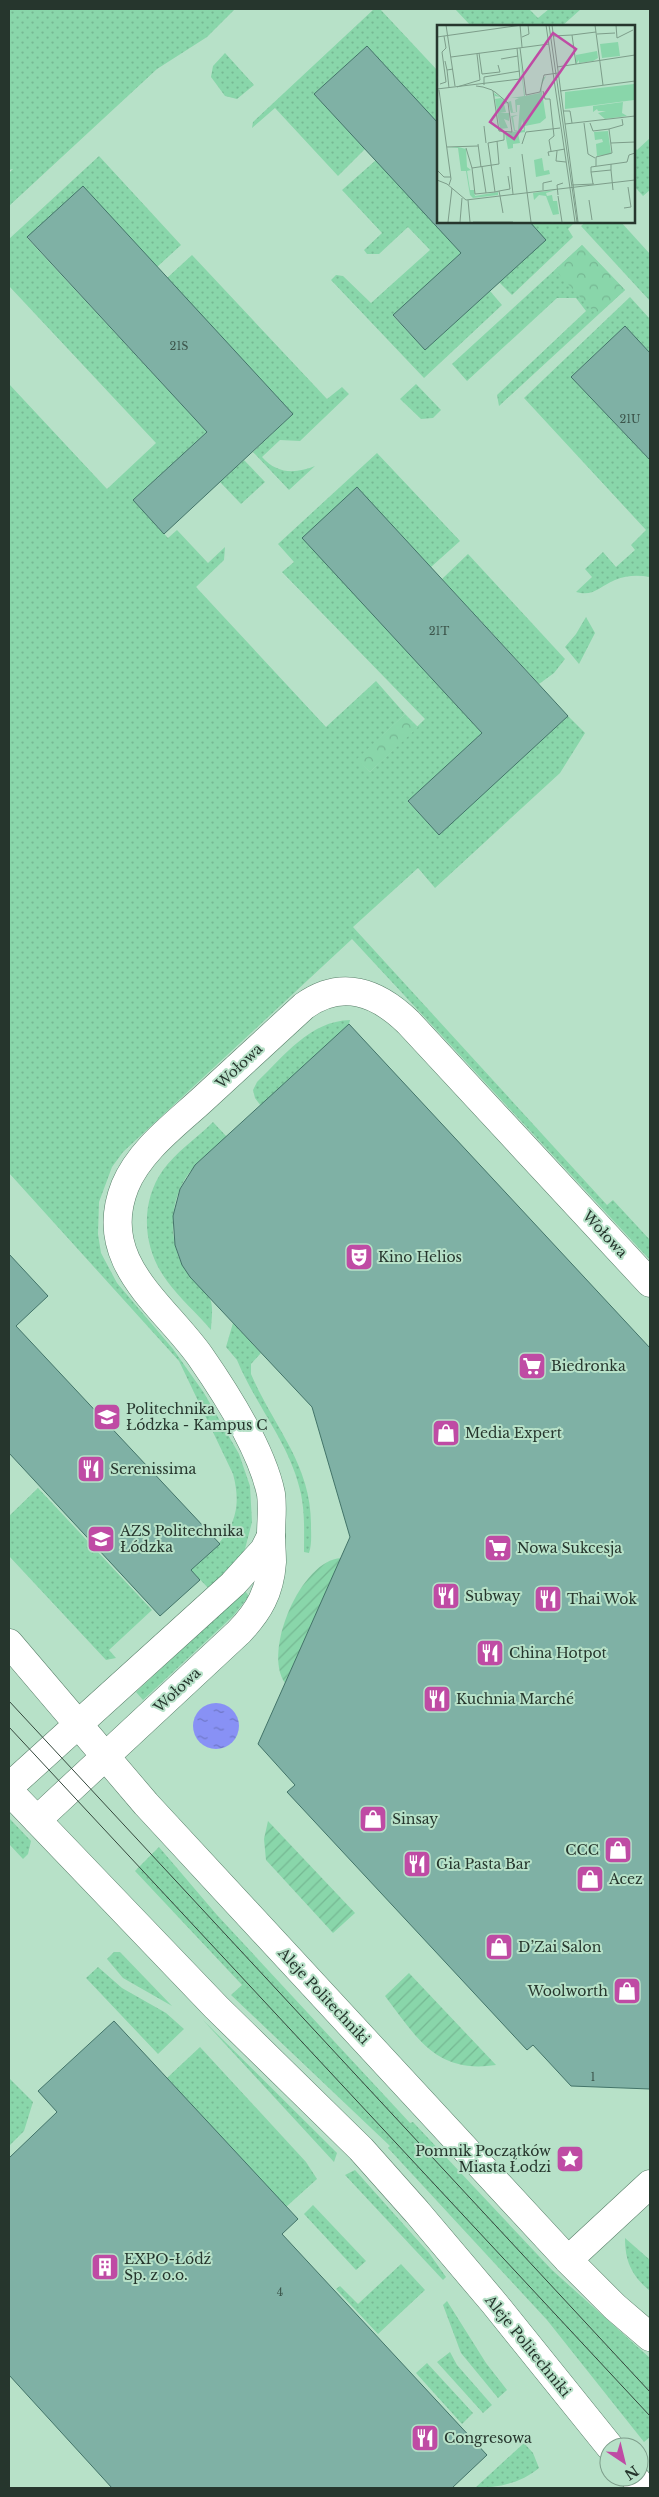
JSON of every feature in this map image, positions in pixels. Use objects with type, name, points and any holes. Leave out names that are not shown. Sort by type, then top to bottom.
[{"type":"street","name":"Wołowa","points":[[37,1820],[239,1632],[257,1613],[266,1591],[272,1562],[271,1494],[258,1456],[210,1370],[132,1274],[122,1252],[119,1212],[126,1185],[133,1170],[155,1144],[314,998],[326,993],[357,992],[380,999],[398,1012],[650,1283]]},
{"type":"street","points":[[9,1789],[245,1572],[264,1550],[271,1536]]},
{"type":"street","name":"Aleje Politechniki","points":[[9,1643],[146,1804],[568,2260],[615,2307],[650,2337]]},
{"type":"street","name":"Aleje Politechniki","points":[[9,1789],[216,2007],[361,2149],[494,2303],[602,2437]]},
{"type":"street","points":[[568,2260],[650,2184]]},
{"type":"green space","points":[[9,9],[235,9],[207,37],[157,69],[9,206],[9,173],[13,169],[9,170]]},
{"type":"green space","points":[[374,9],[380,9],[437,70],[437,122],[367,46],[314,94],[365,149],[338,176],[275,108],[252,128],[253,122]]},
{"type":"green space","points":[[455,9],[529,9],[538,18],[549,9],[581,9],[563,25],[470,25]]},
{"type":"green space","points":[[225,53],[254,85],[237,99],[225,96],[211,77],[213,66]]},
{"type":"green space","points":[[650,138],[650,190],[643,196],[634,186],[634,147],[637,150]]},
{"type":"green space","points":[[99,156],[181,245],[157,267],[83,187],[27,238],[207,432],[133,500],[168,538],[177,530],[208,563],[225,547],[224,560],[196,587],[326,727],[376,681],[405,714],[358,759],[370,772],[425,719],[282,572],[294,562],[278,544],[377,453],[460,541],[431,567],[357,488],[303,538],[482,733],[408,802],[439,834],[568,716],[585,733],[560,773],[435,888],[418,868],[353,927],[607,1205],[613,1200],[650,1240],[650,1260],[352,939],[123,1152],[112,1167],[99,1202],[98,1234],[101,1253],[117,1283],[173,1349],[204,1393],[239,1454],[250,1486],[252,1522],[245,1549],[238,1563],[210,1590],[191,1570],[213,1550],[229,1529],[234,1518],[236,1491],[233,1474],[179,1361],[9,1173],[9,384],[107,489],[156,443],[9,286],[9,239]]},
{"type":"green space","points":[[376,160],[461,253],[393,316],[425,350],[490,291],[502,305],[424,378],[331,280],[336,275],[343,276],[371,303],[430,250],[408,227],[379,254],[367,254],[364,250],[382,233],[342,190]]},
{"type":"green space","points":[[529,222],[575,222],[568,229],[573,237],[512,295],[499,282]]},
{"type":"green space","points":[[586,222],[621,222],[650,254],[650,301],[581,226]]},
{"type":"green space","points":[[582,245],[625,290],[499,406],[497,395],[586,311],[576,298],[557,298],[467,381],[452,364]]},
{"type":"green space","points":[[582,245],[625,290],[597,315],[555,270]]},
{"type":"green space","points":[[192,255],[327,399],[342,387],[349,394],[300,441],[280,440],[262,457],[274,467],[287,471],[308,469],[315,466],[289,490],[253,452],[293,414],[167,278]]},
{"type":"green space","points":[[630,297],[650,319],[650,353],[625,326],[571,377],[650,460],[650,577],[624,577],[592,592],[576,592],[592,577],[585,569],[603,552],[616,567],[635,550],[631,545],[646,530],[524,398]]},
{"type":"green space","points":[[416,384],[441,410],[433,418],[421,419],[400,399]]},
{"type":"green space","points":[[244,460],[265,482],[241,504],[220,482]]},
{"type":"green space","points":[[468,554],[565,659],[554,673],[539,684],[442,579]]},
{"type":"green space","points":[[586,617],[595,633],[579,664],[565,647],[576,634]]},
{"type":"green space","points":[[405,714],[418,727],[370,772],[357,759]]},
{"type":"green space","points":[[350,1020],[349,1024],[261,1106],[255,1098],[253,1090],[257,1082],[288,1051],[322,1026]]},
{"type":"green space","points":[[213,1122],[227,1137],[203,1158],[186,1177],[175,1202],[173,1216],[175,1244],[179,1257],[185,1270],[205,1292],[211,1302],[211,1330],[172,1288],[159,1268],[149,1241],[147,1212],[155,1183],[168,1163]]},
{"type":"green space","points":[[233,1323],[261,1353],[251,1364],[251,1374],[290,1447],[305,1484],[310,1504],[311,1543],[309,1553],[304,1552],[302,1501],[296,1476],[281,1442],[237,1360],[226,1347]]},
{"type":"green space","points":[[38,1488],[152,1610],[109,1650],[116,1658],[106,1660],[9,1556],[9,1516]]},
{"type":"green space","points":[[341,1558],[285,1683],[279,1669],[278,1651],[282,1630],[289,1610],[312,1574],[326,1563]]},
{"type":"green space","points":[[245,1591],[249,1596],[233,1616],[143,1700],[136,1692]]},
{"type":"green space","points":[[9,1818],[31,1841],[28,1854],[23,1859],[9,1844]]},
{"type":"green space","points":[[268,1821],[355,1913],[333,1933],[266,1860],[264,1839]]},
{"type":"green space","points":[[159,1847],[217,1915],[410,2123],[413,2122],[552,2270],[650,2358],[650,2437],[640,2437],[547,2320],[388,2148],[390,2146],[231,1995],[242,1985],[135,1871]]},
{"type":"green space","points":[[114,1952],[120,1952],[172,2006],[123,1978],[107,1959]]},
{"type":"green space","points":[[98,1967],[122,1988],[166,2013],[184,2029],[158,2054],[86,1978]]},
{"type":"green space","points":[[409,1973],[496,2065],[475,2066],[458,2064],[430,2050],[418,2039],[385,1996]]},
{"type":"green space","points":[[202,2019],[337,2153],[334,2162]]},
{"type":"green space","points":[[200,2047],[306,2162],[317,2179],[286,2207],[167,2078]]},
{"type":"green space","points":[[9,2078],[33,2102],[24,2131],[9,2146]]},
{"type":"green space","points":[[355,2170],[429,2253],[446,2277],[443,2280],[345,2175]]},
{"type":"green space","points":[[313,2205],[366,2261],[356,2270],[304,2214]]},
{"type":"green space","points":[[625,2238],[650,2260],[650,2291],[638,2280],[631,2268],[626,2254]]},
{"type":"green space","points":[[401,2264],[425,2290],[378,2334],[336,2289],[340,2286],[358,2304]]},
{"type":"green space","points":[[447,2301],[486,2363],[507,2390],[498,2398],[461,2353],[443,2305]]},
{"type":"green space","points":[[450,2352],[457,2365],[492,2405],[483,2413],[437,2362]]},
{"type":"green space","points":[[427,2363],[473,2413],[462,2424],[416,2373]]},
{"type":"green space","points":[[524,2443],[533,2453],[539,2468],[509,2484],[475,2488]]},
{"type":"water","points":[[216,1703],[229,1707],[235,1713],[239,1726],[235,1739],[229,1745],[216,1749],[203,1745],[197,1739],[193,1726],[197,1713],[203,1707]]},
{"type":"building","points":[[367,46],[437,122],[437,222],[530,222],[546,240],[425,350],[393,315],[461,253],[314,94]]},
{"type":"building","points":[[83,186],[293,414],[164,534],[133,500],[207,432],[27,237]]},
{"type":"building","points":[[625,326],[650,353],[650,460],[571,377]]},
{"type":"building","points":[[357,487],[568,716],[439,835],[408,801],[482,733],[302,538]]},
{"type":"building","name":"Nowa Sukcesja","points":[[349,1024],[650,1348],[650,2089],[571,2086],[533,2045],[527,2050],[287,1792],[295,1785],[258,1744],[350,1537],[312,1407],[190,1277],[182,1265],[175,1245],[173,1216],[180,1189],[195,1165]]},
{"type":"building","points":[[9,1254],[48,1296],[16,1326],[220,1544],[191,1570],[200,1580],[160,1616],[9,1453]]},
{"type":"building","points":[[114,2021],[298,2219],[282,2234],[487,2455],[452,2488],[112,2488],[9,2375],[9,2158],[57,2112],[38,2091]]},
{"type":"tram line","points":[[9,1701],[650,2392]]},
{"type":"tram line","points":[[9,1727],[650,2416]]},
{"type":"place","name":"Kino Helios","points":[[359,1257]]},
{"type":"place","name":"Biedronka","points":[[532,1366]]},
{"type":"place","name":"Politechnika Łódzka - Kampus C","points":[[107,1417]]},
{"type":"place","name":"Media Expert","points":[[446,1433]]},
{"type":"place","name":"Serenissima","points":[[91,1469]]},
{"type":"place","name":"AZS Politechnika Łódzka","points":[[101,1539]]},
{"type":"place","name":"Nowa Sukcesja","points":[[498,1548]]},
{"type":"place","name":"Subway","points":[[446,1596]]},
{"type":"place","name":"Thai Wok","points":[[548,1599]]},
{"type":"place","name":"China Hotpot","points":[[490,1653]]},
{"type":"place","name":"Kuchnia Marché","points":[[437,1699]]},
{"type":"place","name":"Sinsay","points":[[373,1819]]},
{"type":"place","name":"CCC","points":[[618,1850]]},
{"type":"place","name":"Gia Pasta Bar","points":[[417,1864]]},
{"type":"place","name":"Acez","points":[[590,1879]]},
{"type":"place","name":"D’Zai Salon","points":[[499,1947]]},
{"type":"place","name":"Woolworth","points":[[627,1991]]},
{"type":"place","name":"Pomnik Początków Miasta Łodzi","points":[[570,2159]]},
{"type":"place","name":"EXPO-Łódź Sp. z o.o.","points":[[105,2267]]},
{"type":"place","name":"Congresowa","points":[[425,2438]]}]
